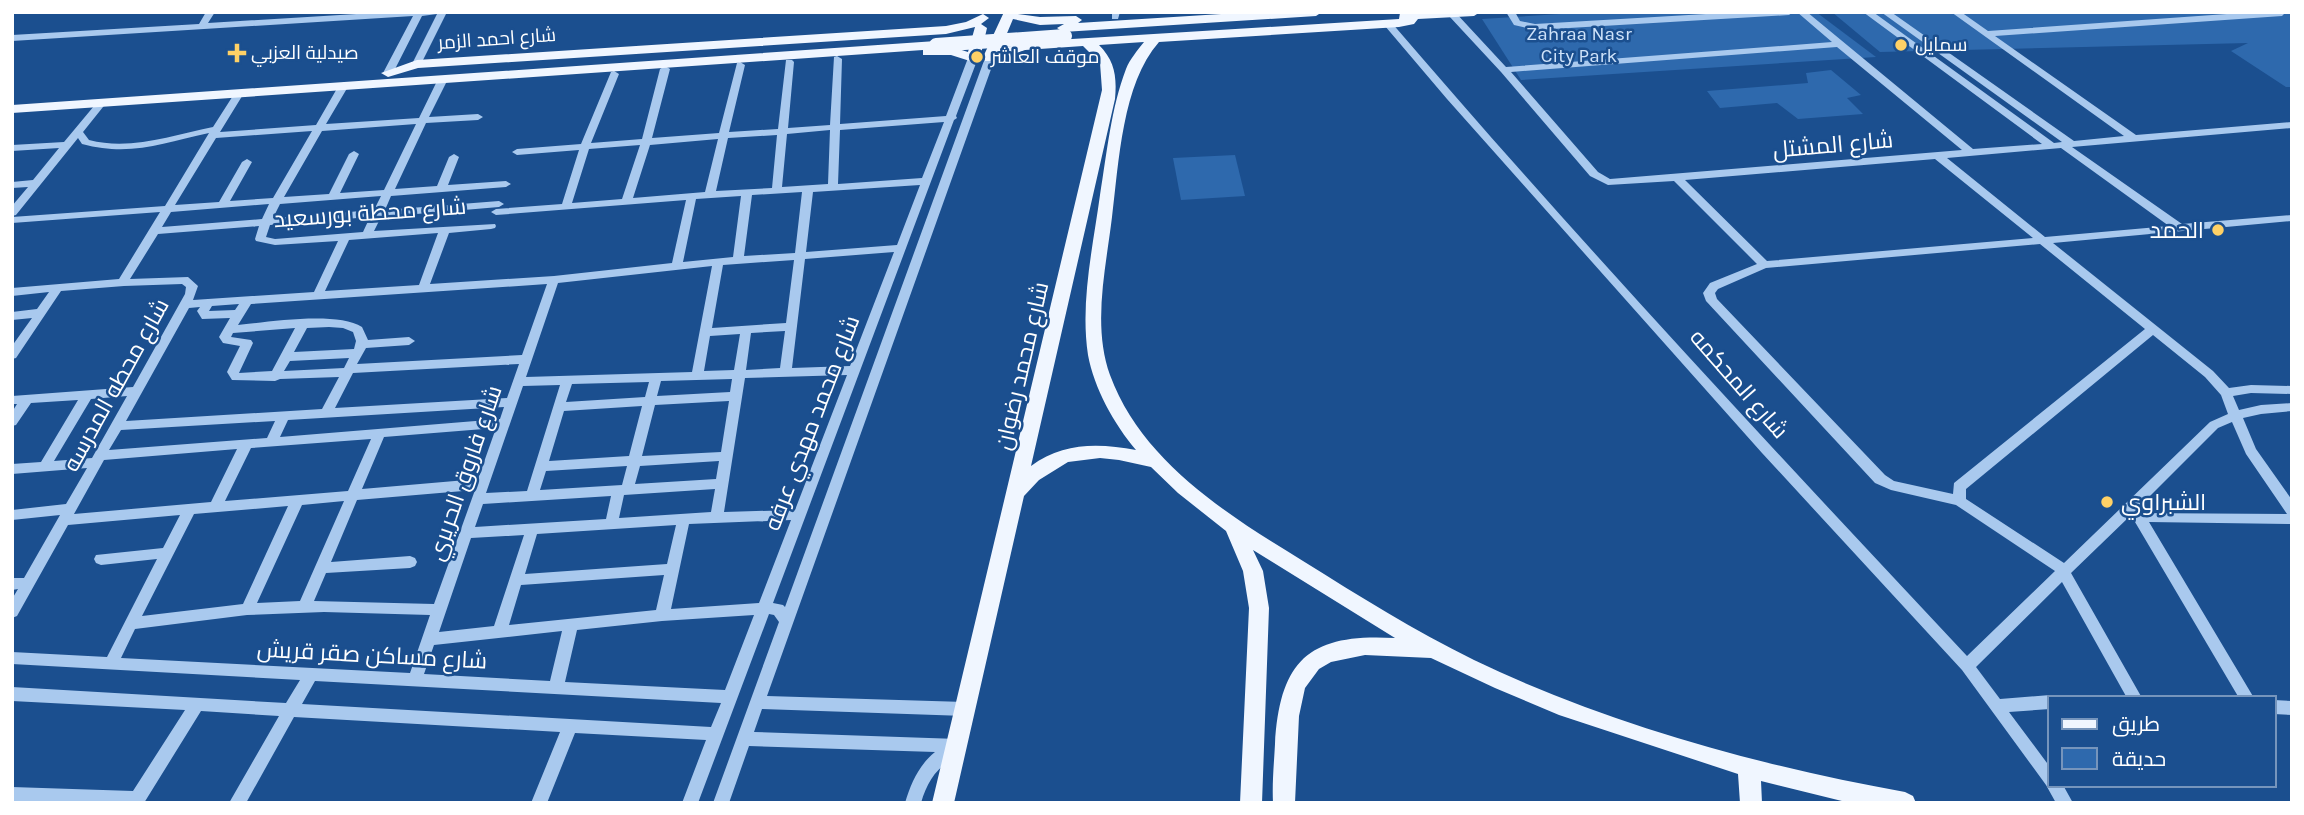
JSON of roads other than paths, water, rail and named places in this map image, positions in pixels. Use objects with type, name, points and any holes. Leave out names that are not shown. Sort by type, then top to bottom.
[{"type":"main road","points":[[990,58],[1009,13],[1040,21],[1184,12]]},
{"type":"main road","points":[[388,73],[1316,12]]},
{"type":"main road","points":[[445,79],[1026,38],[1474,12]]},
{"type":"main road","name":"شارع احمد الزمر","points":[[12,97],[388,73],[417,64],[946,30],[970,26],[984,15]]},
{"type":"main road","points":[[973,58],[984,15]]},
{"type":"main road","points":[[990,58],[1016,47],[1405,23],[1414,15]]},
{"type":"main road","points":[[1040,21],[1034,34],[1044,45]]},
{"type":"main road","points":[[942,51],[953,41],[953,36],[946,30]]},
{"type":"main road","points":[[1155,38],[1136,64],[1126,93],[1106,209],[1093,346],[1103,378],[1119,412],[1158,462],[1196,498],[1234,527],[1370,613],[1434,649],[1551,703],[1616,727],[1749,767],[1905,803]]},
{"type":"main road","points":[[1086,42],[1100,52],[1108,63],[1122,60],[1136,64]]},
{"type":"main road","name":"شارع احمد الزمر","points":[[12,108],[445,79],[464,84],[942,51],[961,52],[973,58]]},
{"type":"main road","name":"شارع محمد رضوان","points":[[943,803],[1106,110],[1110,82],[1108,63]]},
{"type":"main road","points":[[1016,494],[1027,479],[1042,467],[1079,452],[1121,452],[1158,462]]},
{"type":"main road","points":[[1234,527],[1253,571],[1259,608],[1251,803]]},
{"type":"main road","points":[[1284,803],[1288,701],[1302,674],[1314,663],[1343,649],[1434,649]]},
{"type":"main road","points":[[1749,767],[1751,803]]},
{"type":"street","points":[[201,27],[211,12]]},
{"type":"street","points":[[12,38],[201,27],[312,16],[436,12]]},
{"type":"street","points":[[417,64],[443,12]]},
{"type":"street","points":[[1510,12],[1517,23],[1535,27],[1789,12]]},
{"type":"street","points":[[1801,12],[1971,153]]},
{"type":"street","points":[[1867,12],[2180,228]]},
{"type":"street","points":[[1885,12],[2062,145]]},
{"type":"street","points":[[1955,12],[2133,138]]},
{"type":"street","points":[[1985,34],[2282,12],[2292,18]]},
{"type":"street","points":[[388,73],[419,13]]},
{"type":"street","name":"شارع المشتل","points":[[1452,14],[1600,179],[1616,182],[2292,125]]},
{"type":"street","name":"شارع المحكمه","points":[[1388,24],[1450,97],[1769,453],[1967,666],[2048,776]]},
{"type":"street","points":[[1504,70],[1839,44]]},
{"type":"street","name":"شارع محمد مهدي عرفه","points":[[690,803],[761,610],[973,58]]},
{"type":"street","name":"شارع محمد مهدي عرفه","points":[[721,803],[990,58]]},
{"type":"street","points":[[833,186],[837,59]]},
{"type":"street","points":[[777,190],[789,62]]},
{"type":"street","points":[[710,195],[740,65]]},
{"type":"street","points":[[626,202],[646,142],[665,69]]},
{"type":"street","points":[[566,206],[585,146],[614,74]]},
{"type":"street","points":[[367,235],[445,79]]},
{"type":"street","name":"شارع محطة بورسعيد","points":[[344,85],[265,222],[259,236],[264,242],[491,226]]},
{"type":"street","name":"شارع محطه المدرسه","points":[[124,282],[239,93]]},
{"type":"street","points":[[12,214],[102,102]]},
{"type":"street","points":[[78,131],[85,142],[117,148],[215,132],[478,117]]},
{"type":"street","points":[[517,152],[952,118]]},
{"type":"street","points":[[12,148],[67,145]]},
{"type":"street","points":[[333,197],[354,154]]},
{"type":"street","points":[[1937,155],[2209,374],[2226,393],[2250,451],[2292,511]]},
{"type":"street","points":[[442,189],[454,157]]},
{"type":"street","points":[[222,205],[247,162]]},
{"type":"street","points":[[1677,178],[1764,265]]},
{"type":"street","points":[[154,231],[377,214],[566,206],[927,181]]},
{"type":"street","points":[[12,185],[36,183]]},
{"type":"street","points":[[12,220],[506,184]]},
{"type":"street","points":[[786,372],[808,188]]},
{"type":"street","points":[[738,261],[747,193]]},
{"type":"street","points":[[676,268],[692,196]]},
{"type":"street","points":[[2134,696],[2062,569],[1961,501],[1891,485],[1880,479],[1712,301],[1709,293],[1714,286],[1764,265],[2292,218]]},
{"type":"street","points":[[423,288],[445,229]]},
{"type":"street","points":[[318,295],[345,237]]},
{"type":"street","points":[[185,304],[554,280],[718,262],[902,248]]},
{"type":"street","points":[[697,375],[718,262]]},
{"type":"street","name":"شارع محطه المدرسه","points":[[12,612],[192,289],[184,280],[124,282]]},
{"type":"street","name":"شارع فاروق الحريري","points":[[415,680],[554,280]]},
{"type":"street","points":[[12,292],[124,282]]},
{"type":"street","points":[[12,355],[58,288]]},
{"type":"street","points":[[247,300],[225,339],[245,342],[247,346],[234,375],[240,379],[527,359]]},
{"type":"street","points":[[208,303],[203,311],[204,315],[238,314]]},
{"type":"street","points":[[12,316],[41,313]]},
{"type":"street","points":[[230,329],[338,323],[353,326],[361,333],[359,349],[327,412]]},
{"type":"street","points":[[275,377],[303,325]]},
{"type":"street","points":[[705,332],[792,327]]},
{"type":"street","points":[[1961,501],[1959,487],[2152,329]]},
{"type":"street","points":[[717,517],[746,330]]},
{"type":"street","points":[[286,357],[409,341]]},
{"type":"street","points":[[519,382],[855,370]]},
{"type":"street","points":[[611,524],[635,461],[656,377]]},
{"type":"street","points":[[532,496],[567,380]]},
{"type":"street","points":[[2226,393],[2251,389],[2292,390]]},
{"type":"street","points":[[12,400],[136,391]]},
{"type":"street","points":[[44,467],[87,395]]},
{"type":"street","points":[[559,407],[736,396]]},
{"type":"street","points":[[12,422],[27,399]]},
{"type":"street","points":[[117,426],[512,402]]},
{"type":"street","points":[[1967,666],[2062,569],[2214,425],[2236,414],[2265,407],[2292,407]]},
{"type":"street","points":[[272,440],[284,415]]},
{"type":"street","points":[[12,470],[272,440],[504,423]]},
{"type":"street","points":[[305,605],[380,432]]},
{"type":"street","points":[[216,506],[247,443]]},
{"type":"street","points":[[541,466],[727,456]]},
{"type":"street","points":[[12,514],[68,515],[190,509],[483,484]]},
{"type":"street","points":[[478,499],[722,484]]},
{"type":"street","points":[[248,608],[298,499]]},
{"type":"street","points":[[111,663],[190,509]]},
{"type":"street","points":[[466,533],[717,517],[799,515]]},
{"type":"street","points":[[2117,517],[2292,519]]},
{"type":"street","points":[[2139,517],[2246,696]]},
{"type":"street","points":[[662,615],[684,519]]},
{"type":"street","points":[[500,631],[532,529]]},
{"type":"street","points":[[101,559],[168,553]]},
{"type":"street","points":[[321,568],[411,562]]},
{"type":"street","points":[[516,580],[673,569]]},
{"type":"street","points":[[774,578],[781,587],[799,588]]},
{"type":"street","points":[[12,584],[30,583]]},
{"type":"street","points":[[132,624],[248,608],[305,605],[439,610]]},
{"type":"street","points":[[429,639],[662,615],[778,609],[786,620]]},
{"type":"street","points":[[556,688],[571,624]]},
{"type":"street","name":"شارع مساكن صقر قريش","points":[[12,658],[729,698]]},
{"type":"street","points":[[237,803],[311,674]]},
{"type":"street","points":[[13,696],[715,734]]},
{"type":"street","points":[[757,702],[965,709]]},
{"type":"street","points":[[1998,706],[2048,702]]},
{"type":"street","points":[[12,794],[36,799],[136,801],[197,705]]},
{"type":"street","points":[[539,803],[570,726]]},
{"type":"street","points":[[744,739],[958,747]]},
{"type":"street","points":[[913,803],[920,778],[928,767],[958,747]]},
{"type":"street","points":[[2055,787],[2065,803]]},
{"type":"place","name":"سمايل","points":[[1901,45]]},
{"type":"place","name":"صيدلية العزبي","points":[[237,53]]},
{"type":"place","name":"موقف العاشر","points":[[977,57]]},
{"type":"place","name":"الحمد","points":[[2218,230]]},
{"type":"place","name":"الشبراوي","points":[[2107,502]]},
{"type":"park label","name":"Zahraa Nasr City Park","points":[[1579,45]]}]
